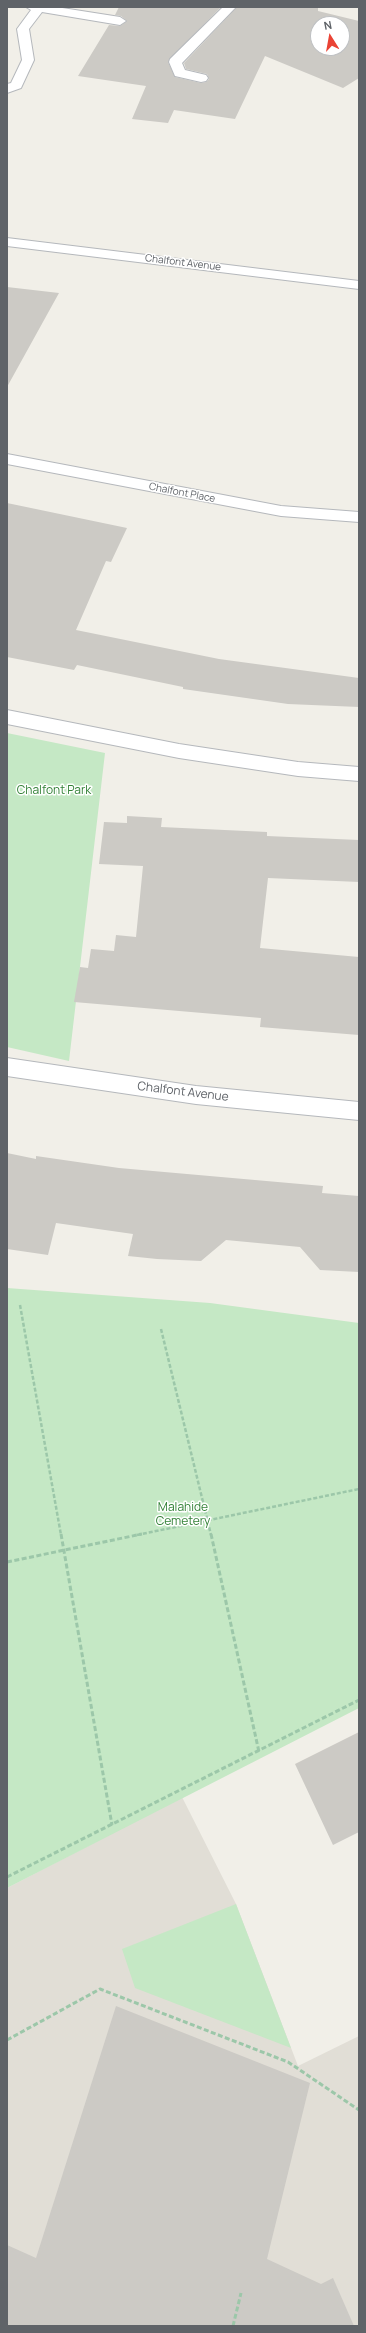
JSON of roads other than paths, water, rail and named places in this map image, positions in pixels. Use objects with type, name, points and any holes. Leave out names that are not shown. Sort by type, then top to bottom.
[{"type":"street","points":[[201,78],[180,73],[175,62],[230,7]]},
{"type":"street","points":[[7,88],[16,85],[28,60],[23,29],[36,8],[120,21]]},
{"type":"street","name":"Chalfont Avenue","points":[[7,242],[359,284]]},
{"type":"street","name":"Chalfont Place","points":[[7,459],[281,511],[359,517]]},
{"type":"street","points":[[7,717],[180,751],[298,769],[359,774]]},
{"type":"street","name":"Chalfont Avenue","points":[[7,1066],[196,1095],[359,1111]]},
{"type":"park label","name":"Chalfont Park","points":[[54,791]]},
{"type":"park label","name":"Malahide Cemetery","points":[[183,1515]]}]
